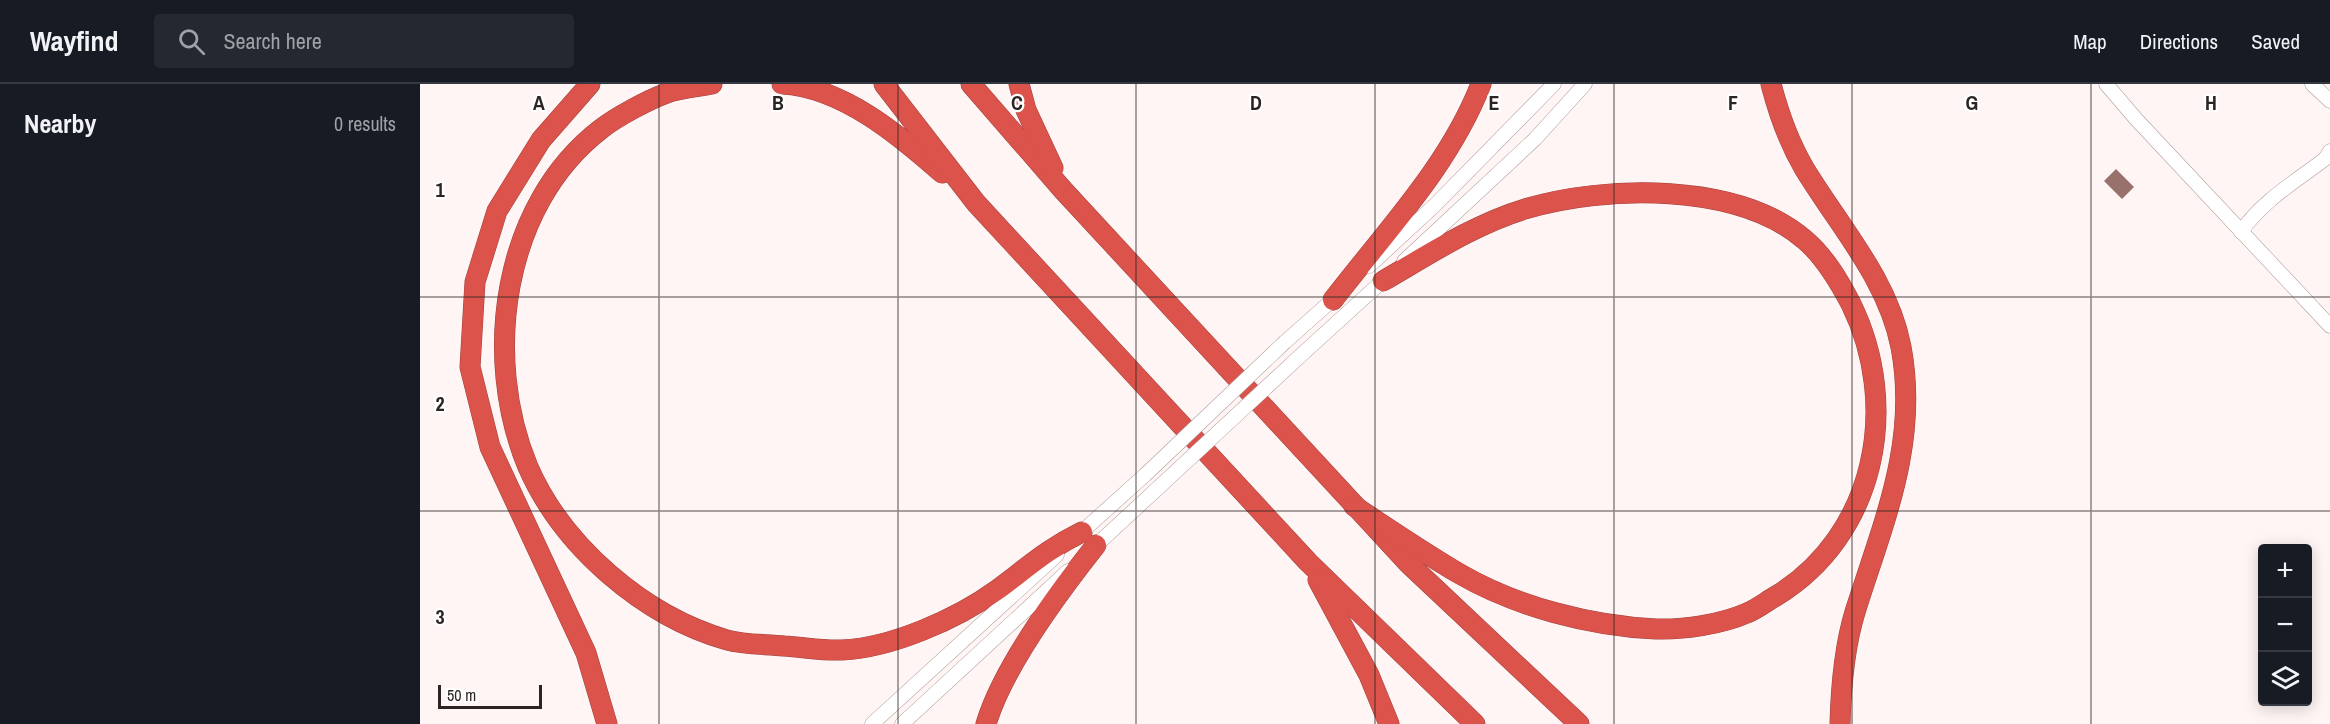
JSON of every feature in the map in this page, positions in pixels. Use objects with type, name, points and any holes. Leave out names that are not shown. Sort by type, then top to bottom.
[{"type":"highway","points":[[590,84],[541,140],[497,211],[475,282],[470,367],[490,447],[586,653],[606,724]]},
{"type":"highway","points":[[712,84],[668,93],[601,128],[558,172],[530,222],[511,275],[503,345],[511,412],[529,467],[554,511],[586,552],[621,584],[691,628],[730,642],[843,650],[886,641],[929,627],[970,608],[1052,547],[1089,538]]},
{"type":"highway","points":[[782,84],[833,97],[878,121],[976,203]]},
{"type":"highway","points":[[884,84],[976,203],[1308,562],[1475,724]]},
{"type":"highway","points":[[971,84],[1063,190],[1409,564],[1579,724]]},
{"type":"highway","points":[[1019,84],[1026,110],[1063,190]]},
{"type":"highway","points":[[1333,300],[1439,163],[1470,112],[1481,84]]},
{"type":"highway","points":[[1771,84],[1803,167],[1848,230],[1882,293],[1900,346],[1906,411],[1902,461],[1881,537],[1855,614],[1842,678],[1840,724]]},
{"type":"highway","points":[[1354,506],[1462,575],[1508,597],[1613,624],[1659,629],[1702,624],[1747,613],[1795,584],[1829,549],[1854,509],[1871,468],[1878,419],[1874,369],[1861,325],[1838,279],[1805,240],[1772,219],[1725,202],[1680,194],[1629,193],[1579,196],[1522,210],[1455,240],[1383,281]]},
{"type":"highway","points":[[986,724],[995,695],[1068,581],[1089,538]]},
{"type":"highway","points":[[1308,562],[1369,675],[1389,724]]},
{"type":"street","points":[[902,724],[1089,538],[1145,475],[1285,342],[1434,206],[1554,84]]},
{"type":"street","points":[[872,724],[1089,538],[1158,488],[1535,139],[1585,84]]},
{"type":"street","points":[[2106,84],[2330,326]]},
{"type":"street","points":[[2313,84],[2330,101]]},
{"type":"street","points":[[2241,232],[2251,218],[2268,202],[2325,159],[2330,151]]},
{"type":"building","points":[[2116,169],[2134,187],[2122,199],[2104,181]]}]
